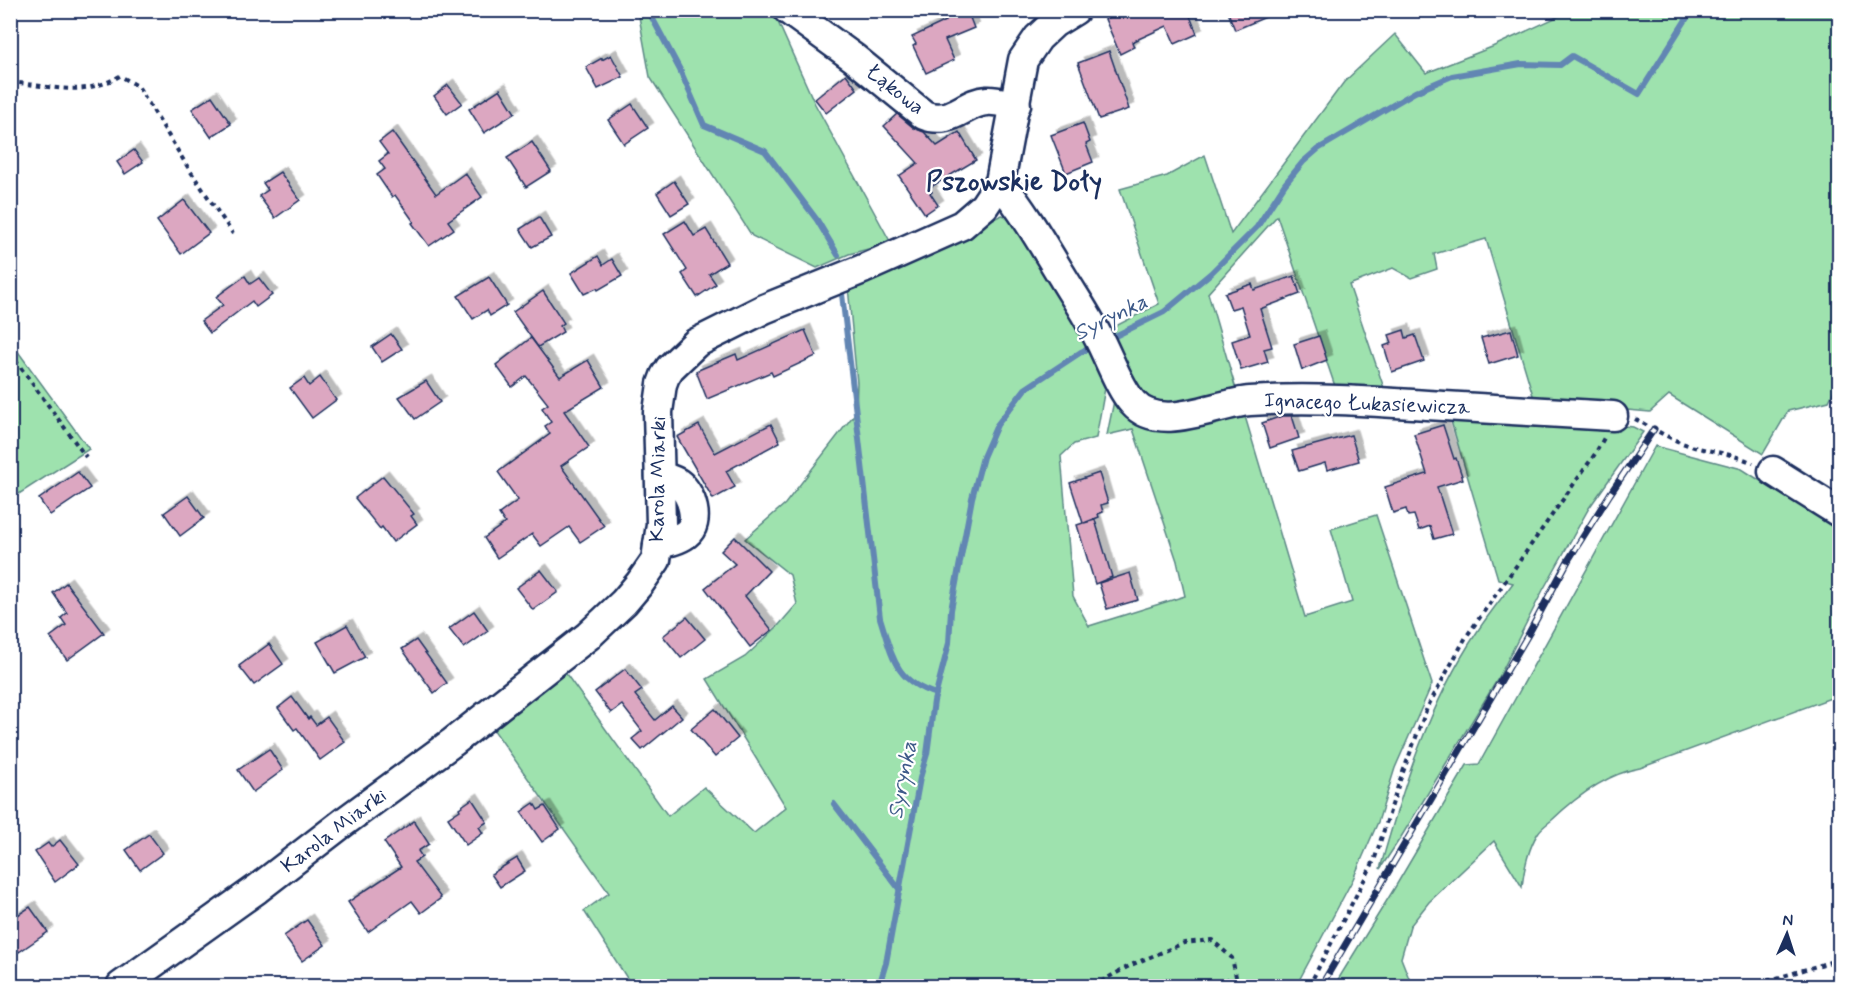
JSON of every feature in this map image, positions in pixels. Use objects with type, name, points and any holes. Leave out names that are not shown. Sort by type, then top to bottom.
[{"type":"street","name":"Łąkowa","points":[[788,10],[854,58],[924,115],[931,118],[943,118],[986,100],[1016,105]]},
{"type":"street","name":"Karola Miarki","points":[[121,987],[257,889],[453,742],[588,636],[624,602],[656,560],[661,524],[658,412],[662,384],[670,368],[696,344],[764,309],[962,225],[984,206],[1000,182],[1023,60],[1038,38],[1054,23],[1075,10]]},
{"type":"street","name":"Ignacego Łukasiewicza","points":[[1000,182],[1024,212],[1102,343],[1124,391],[1133,404],[1143,412],[1169,417],[1244,401],[1286,398],[1393,402],[1613,416]]},
{"type":"street","points":[[1773,471],[1839,513]]},
{"type":"path","points":[[10,82],[74,90],[105,84],[120,76],[138,86],[189,170],[233,234]]},
{"type":"path","points":[[10,353],[86,457]]},
{"type":"path","points":[[1309,987],[1374,861],[1400,780],[1427,708],[1466,637],[1595,454],[1613,416],[1635,419],[1676,441],[1736,455],[1773,471]]},
{"type":"path","points":[[1093,987],[1131,965],[1184,943],[1212,940],[1232,958],[1238,987]]},
{"type":"path","points":[[1750,987],[1839,958]]},
{"type":"green space","points":[[638,11],[773,11],[815,104],[891,243],[849,254],[817,268],[752,236],[650,77]]},
{"type":"green space","points":[[1570,11],[1839,11],[1839,380],[1829,401],[1788,411],[1763,454],[1669,395],[1650,412],[1535,402],[1486,239],[1434,254],[1437,269],[1411,278],[1393,268],[1349,285],[1386,394],[1337,392],[1277,216],[1208,293],[1237,393],[1170,407],[1139,395],[1104,332],[1159,304],[1120,189],[1167,176],[1205,155],[1231,234],[1344,82],[1395,34],[1426,73],[1492,47]]},
{"type":"green space","points":[[1002,215],[1022,221],[1107,377],[1096,438],[1074,444],[1061,456],[1073,596],[1089,626],[1185,596],[1177,561],[1133,429],[1107,435],[1116,391],[1133,418],[1244,413],[1305,617],[1352,602],[1331,529],[1376,515],[1432,684],[1395,768],[1378,822],[1353,879],[1296,986],[1232,986],[1227,977],[1229,986],[632,986],[584,911],[609,893],[491,726],[564,671],[668,816],[704,787],[754,833],[786,807],[707,679],[745,657],[778,626],[797,604],[790,575],[745,539],[785,504],[856,412],[857,383],[848,286]]},
{"type":"green space","points":[[11,342],[89,449],[10,499]]},
{"type":"green space","points":[[1448,411],[1601,423],[1633,427],[1643,432],[1589,508],[1543,590],[1499,677],[1380,869],[1408,777],[1431,717],[1460,659],[1513,583],[1498,579]]},
{"type":"green space","points":[[1655,446],[1742,469],[1781,494],[1840,519],[1839,695],[1640,768],[1615,775],[1592,788],[1539,831],[1529,852],[1522,887],[1494,841],[1429,902],[1410,926],[1401,958],[1412,986],[1334,986],[1467,765],[1479,764]]},
{"type":"building","points":[[967,10],[974,28],[945,40],[954,60],[926,73],[913,46],[916,44],[912,37]]},
{"type":"building","points":[[1124,10],[1203,10],[1190,16],[1197,34],[1175,44],[1167,26],[1132,42],[1134,47],[1120,54],[1105,19]]},
{"type":"building","points":[[1227,10],[1280,10],[1280,11],[1235,30]]},
{"type":"building","points":[[1109,51],[1129,109],[1099,119],[1078,63]]},
{"type":"building","points":[[611,55],[623,77],[598,89],[586,67]]},
{"type":"building","points":[[846,74],[857,89],[826,113],[815,99]]},
{"type":"building","points":[[448,85],[462,103],[447,114],[434,96]]},
{"type":"building","points":[[500,89],[515,113],[484,133],[469,109]]},
{"type":"building","points":[[212,96],[231,124],[211,137],[192,109]]},
{"type":"building","points":[[632,104],[648,128],[624,144],[608,120]]},
{"type":"building","points":[[897,114],[914,128],[924,132],[937,146],[959,132],[976,160],[929,188],[938,205],[925,214],[899,176],[918,163],[884,126]]},
{"type":"building","points":[[1083,123],[1090,142],[1086,144],[1093,162],[1066,173],[1051,135]]},
{"type":"building","points":[[392,132],[436,194],[465,173],[482,197],[448,221],[454,229],[429,246],[395,195],[392,197],[377,175],[385,169],[379,161],[388,154],[379,142]]},
{"type":"building","points":[[532,142],[551,171],[526,187],[507,158]]},
{"type":"building","points":[[134,150],[143,162],[125,174],[117,162]]},
{"type":"building","points":[[280,172],[300,200],[275,218],[259,196],[268,190],[263,183]]},
{"type":"building","points":[[674,181],[689,204],[671,215],[657,193]]},
{"type":"building","points":[[184,200],[209,233],[181,254],[157,221]]},
{"type":"building","points":[[539,217],[551,237],[532,247],[520,229]]},
{"type":"building","points":[[685,221],[694,236],[706,229],[727,263],[709,274],[716,284],[697,297],[682,274],[687,270],[664,234]]},
{"type":"building","points":[[598,256],[603,265],[612,259],[622,276],[598,290],[597,288],[584,294],[571,273]]},
{"type":"building","points":[[245,276],[250,284],[259,278],[272,295],[256,307],[252,301],[210,333],[201,321],[223,305],[216,297]]},
{"type":"building","points":[[1294,276],[1300,294],[1260,309],[1272,347],[1264,349],[1268,362],[1241,370],[1232,341],[1250,335],[1241,306],[1231,309],[1225,293],[1252,284],[1254,290]]},
{"type":"building","points":[[489,277],[507,305],[490,316],[487,310],[473,319],[458,296]]},
{"type":"building","points":[[543,291],[564,323],[560,326],[563,332],[538,347],[513,312]]},
{"type":"building","points":[[805,330],[816,356],[773,376],[771,372],[707,399],[696,371],[736,354],[738,360]]},
{"type":"building","points":[[1404,330],[1406,338],[1415,335],[1424,361],[1392,372],[1384,346],[1392,343],[1389,335]]},
{"type":"building","points":[[1511,330],[1518,355],[1489,364],[1481,338]]},
{"type":"building","points":[[391,334],[402,349],[382,362],[372,347]]},
{"type":"building","points":[[1319,336],[1327,360],[1302,370],[1294,344]]},
{"type":"building","points":[[531,338],[560,377],[588,360],[604,387],[564,411],[589,447],[561,466],[604,526],[580,542],[569,527],[541,546],[532,534],[497,558],[484,538],[505,523],[499,514],[518,500],[498,472],[550,434],[545,426],[551,422],[542,408],[548,404],[526,376],[512,387],[496,365]]},
{"type":"building","points":[[320,377],[336,400],[312,418],[290,388],[304,378],[309,386]]},
{"type":"building","points":[[426,381],[440,402],[415,419],[399,397]]},
{"type":"building","points":[[1282,416],[1292,416],[1299,438],[1270,448],[1262,423]]},
{"type":"building","points":[[771,424],[780,442],[726,471],[735,487],[713,499],[677,437],[699,425],[715,453]]},
{"type":"building","points":[[1443,425],[1463,479],[1437,487],[1452,534],[1434,539],[1430,526],[1419,530],[1414,515],[1408,516],[1406,509],[1393,513],[1385,487],[1427,474],[1414,434]]},
{"type":"building","points":[[1351,435],[1359,461],[1327,470],[1325,463],[1299,471],[1292,451]]},
{"type":"building","points":[[78,472],[90,488],[50,515],[39,499]]},
{"type":"building","points":[[1099,473],[1108,503],[1101,505],[1103,512],[1098,514],[1099,517],[1084,523],[1095,520],[1112,577],[1095,584],[1077,525],[1083,523],[1070,483]]},
{"type":"building","points":[[383,476],[414,514],[411,516],[417,524],[393,542],[355,498]]},
{"type":"building","points":[[188,496],[204,518],[180,536],[164,513]]},
{"type":"building","points":[[735,537],[769,571],[745,596],[772,630],[750,647],[705,588],[735,564],[721,551]]},
{"type":"building","points":[[541,570],[558,592],[533,610],[516,588]]},
{"type":"building","points":[[1130,573],[1138,600],[1107,609],[1099,583]]},
{"type":"building","points":[[66,583],[104,633],[67,660],[50,637],[66,625],[61,618],[67,613],[53,593]]},
{"type":"building","points":[[474,611],[488,631],[464,648],[449,629]]},
{"type":"building","points":[[687,617],[705,639],[681,658],[663,636]]},
{"type":"building","points":[[347,625],[365,657],[335,673],[317,642]]},
{"type":"building","points":[[416,640],[447,683],[434,693],[402,649]]},
{"type":"building","points":[[269,644],[283,664],[254,685],[239,666]]},
{"type":"building","points":[[625,669],[642,690],[635,695],[655,720],[672,706],[682,717],[642,750],[632,739],[642,731],[622,705],[611,713],[595,692]]},
{"type":"building","points":[[292,697],[308,719],[310,717],[316,725],[327,717],[345,742],[320,760],[297,728],[294,730],[278,708]]},
{"type":"building","points":[[715,709],[738,738],[715,757],[691,729]]},
{"type":"building","points":[[269,749],[283,770],[253,792],[238,770]]},
{"type":"building","points":[[472,799],[487,822],[479,827],[483,833],[466,845],[448,818]]},
{"type":"building","points":[[534,803],[538,810],[545,806],[560,829],[542,842],[521,812]]},
{"type":"building","points":[[414,821],[429,844],[418,851],[422,857],[414,862],[441,898],[421,913],[412,901],[368,932],[348,902],[401,867],[384,842]]},
{"type":"building","points":[[149,834],[163,853],[140,870],[126,850]]},
{"type":"building","points":[[60,840],[79,864],[55,882],[35,852],[48,843],[51,847]]},
{"type":"building","points":[[517,858],[525,871],[500,887],[491,874]]},
{"type":"building","points":[[30,907],[48,932],[19,952],[10,939],[10,920]]},
{"type":"building","points":[[307,920],[325,945],[302,961],[284,936]]},
{"type":"waterway","points":[[648,10],[680,70],[704,125],[765,151],[817,220],[838,255]]},
{"type":"waterway","name":"Syrynka","points":[[1109,339],[1164,312],[1211,273],[1257,227],[1285,184],[1303,162],[1318,149],[1415,92],[1452,76],[1521,64],[1560,65],[1572,56],[1639,94],[1692,10]]},
{"type":"waterway","points":[[842,294],[880,618],[892,655],[903,674],[922,689],[936,694]]},
{"type":"waterway","name":"Syrynka","points":[[879,986],[886,963],[920,778],[927,754],[934,701],[949,643],[951,610],[972,498],[983,457],[997,425],[1025,389],[1094,346]]},
{"type":"waterway","points":[[834,804],[900,890]]},
{"type":"railway","points":[[1321,986],[1529,633],[1569,559],[1654,429]]},
{"type":"district","name":"Pszowskie Doły","points":[[1014,182]]}]
